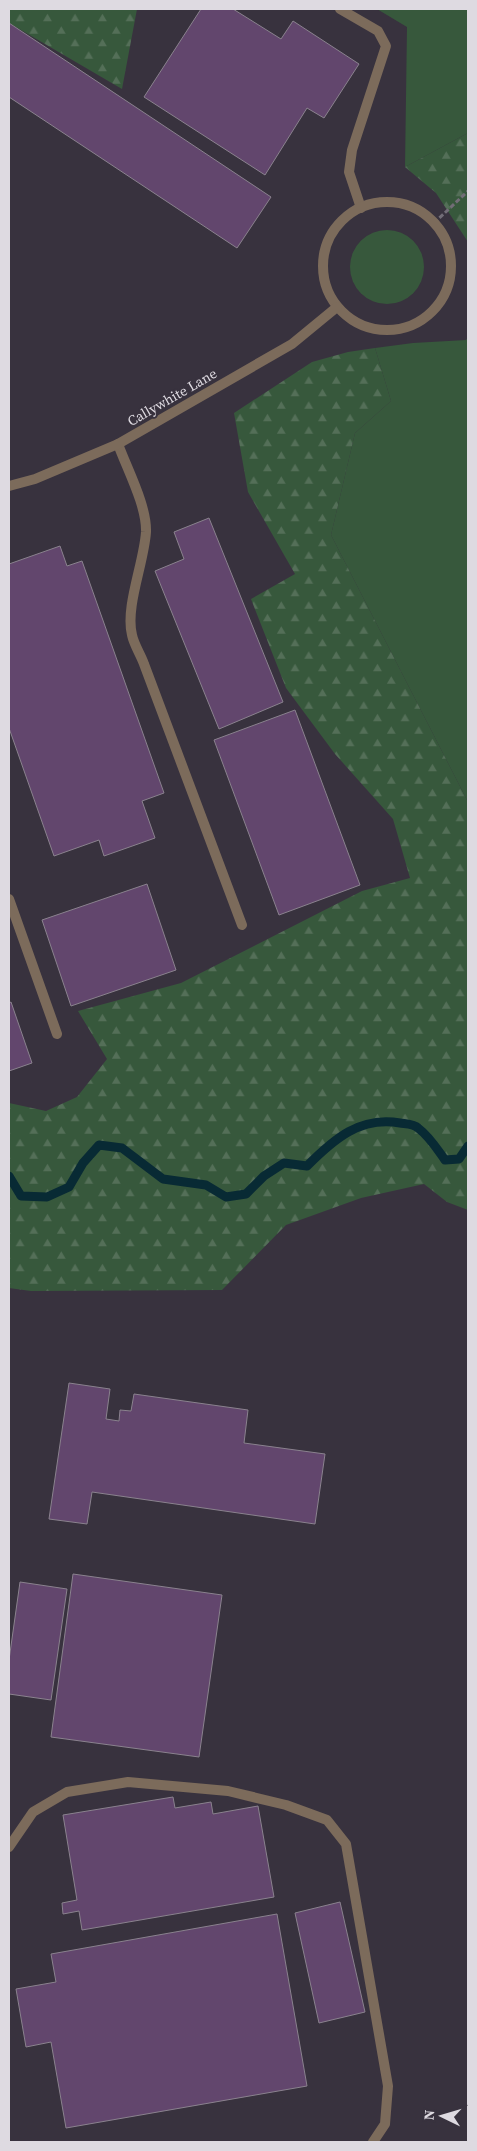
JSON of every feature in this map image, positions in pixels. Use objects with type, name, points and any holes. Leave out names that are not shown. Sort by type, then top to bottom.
[{"type":"street","points":[[340,9],[378,32],[386,46],[352,150],[349,172],[361,208]]},
{"type":"street","points":[[393,202],[413,207],[434,223],[444,235],[451,256],[451,278],[443,299],[429,315],[411,327],[389,331],[368,328],[348,318],[337,308],[325,283],[323,263],[328,242],[338,225],[354,211],[361,208],[373,203],[393,202]]},
{"type":"street","name":"Callywhite Lane","points":[[9,486],[35,479],[118,444],[292,344],[337,308]]},
{"type":"street","points":[[118,444],[141,503],[146,530],[140,572],[132,606],[132,635],[242,925]]},
{"type":"street","points":[[9,900],[58,1034]]},
{"type":"street","points":[[9,1847],[33,1812],[67,1792],[128,1782],[228,1790],[286,1805],[328,1820],[346,1844],[388,2086],[385,2124],[372,2142]]},
{"type":"path","points":[[434,223],[468,191]]},
{"type":"green space","points":[[9,9],[137,9],[122,89],[9,23]]},
{"type":"green space","points":[[377,9],[468,9],[468,133],[405,167],[407,27]]},
{"type":"green space","points":[[468,133],[468,242],[436,193],[405,167]]},
{"type":"green space","points":[[387,230],[401,233],[413,241],[421,253],[424,267],[421,281],[413,293],[401,301],[387,304],[373,301],[361,293],[353,281],[350,267],[353,253],[361,241],[373,233]]},
{"type":"green space","points":[[468,337],[468,802],[331,535],[355,433],[391,401],[375,348],[413,343],[466,340]]},
{"type":"green space","points":[[375,348],[391,401],[355,433],[331,535],[468,802],[468,1210],[447,1202],[424,1184],[361,1198],[286,1225],[222,1290],[31,1291],[9,1288],[9,1103],[46,1111],[77,1097],[107,1059],[78,1011],[181,983],[362,891],[410,878],[393,819],[335,754],[286,688],[251,599],[295,574],[248,492],[234,413],[312,362],[348,352]]},
{"type":"building","points":[[201,9],[233,9],[281,39],[293,21],[359,64],[324,118],[307,108],[265,175],[144,97]]},
{"type":"building","points":[[9,23],[271,197],[237,248],[9,97]]},
{"type":"building","points":[[209,518],[283,702],[219,729],[155,571],[184,559],[174,532]]},
{"type":"building","points":[[60,546],[67,566],[82,561],[164,793],[142,801],[155,838],[104,856],[99,840],[54,856],[9,728],[9,564]]},
{"type":"building","points":[[295,710],[360,885],[279,915],[214,740]]},
{"type":"building","points":[[147,884],[176,970],[71,1006],[42,920]]},
{"type":"building","points":[[11,1002],[32,1063],[9,1071],[9,1003]]},
{"type":"building","points":[[69,1383],[110,1389],[106,1419],[119,1421],[120,1410],[131,1411],[134,1394],[248,1410],[244,1443],[325,1454],[315,1524],[92,1492],[87,1524],[49,1519]]},
{"type":"building","points":[[73,1574],[222,1595],[199,1757],[51,1737]]},
{"type":"building","points":[[20,1582],[67,1589],[51,1700],[9,1694],[9,1660]]},
{"type":"building","points":[[173,1797],[175,1808],[211,1802],[213,1814],[258,1806],[274,1897],[82,1930],[79,1911],[63,1914],[62,1903],[77,1900],[63,1815]]},
{"type":"building","points":[[340,1902],[365,2012],[319,2023],[295,1913]]},
{"type":"building","points":[[277,1914],[307,2086],[66,2128],[51,2042],[26,2047],[16,1989],[56,1982],[51,1954]]},
{"type":"waterway","points":[[9,1176],[21,1196],[47,1197],[69,1187],[83,1163],[99,1145],[122,1148],[163,1179],[206,1185],[226,1197],[246,1194],[264,1176],[284,1163],[307,1166],[338,1139],[360,1126],[372,1123],[386,1122],[416,1127],[430,1139],[445,1160],[459,1159],[468,1146]]}]
